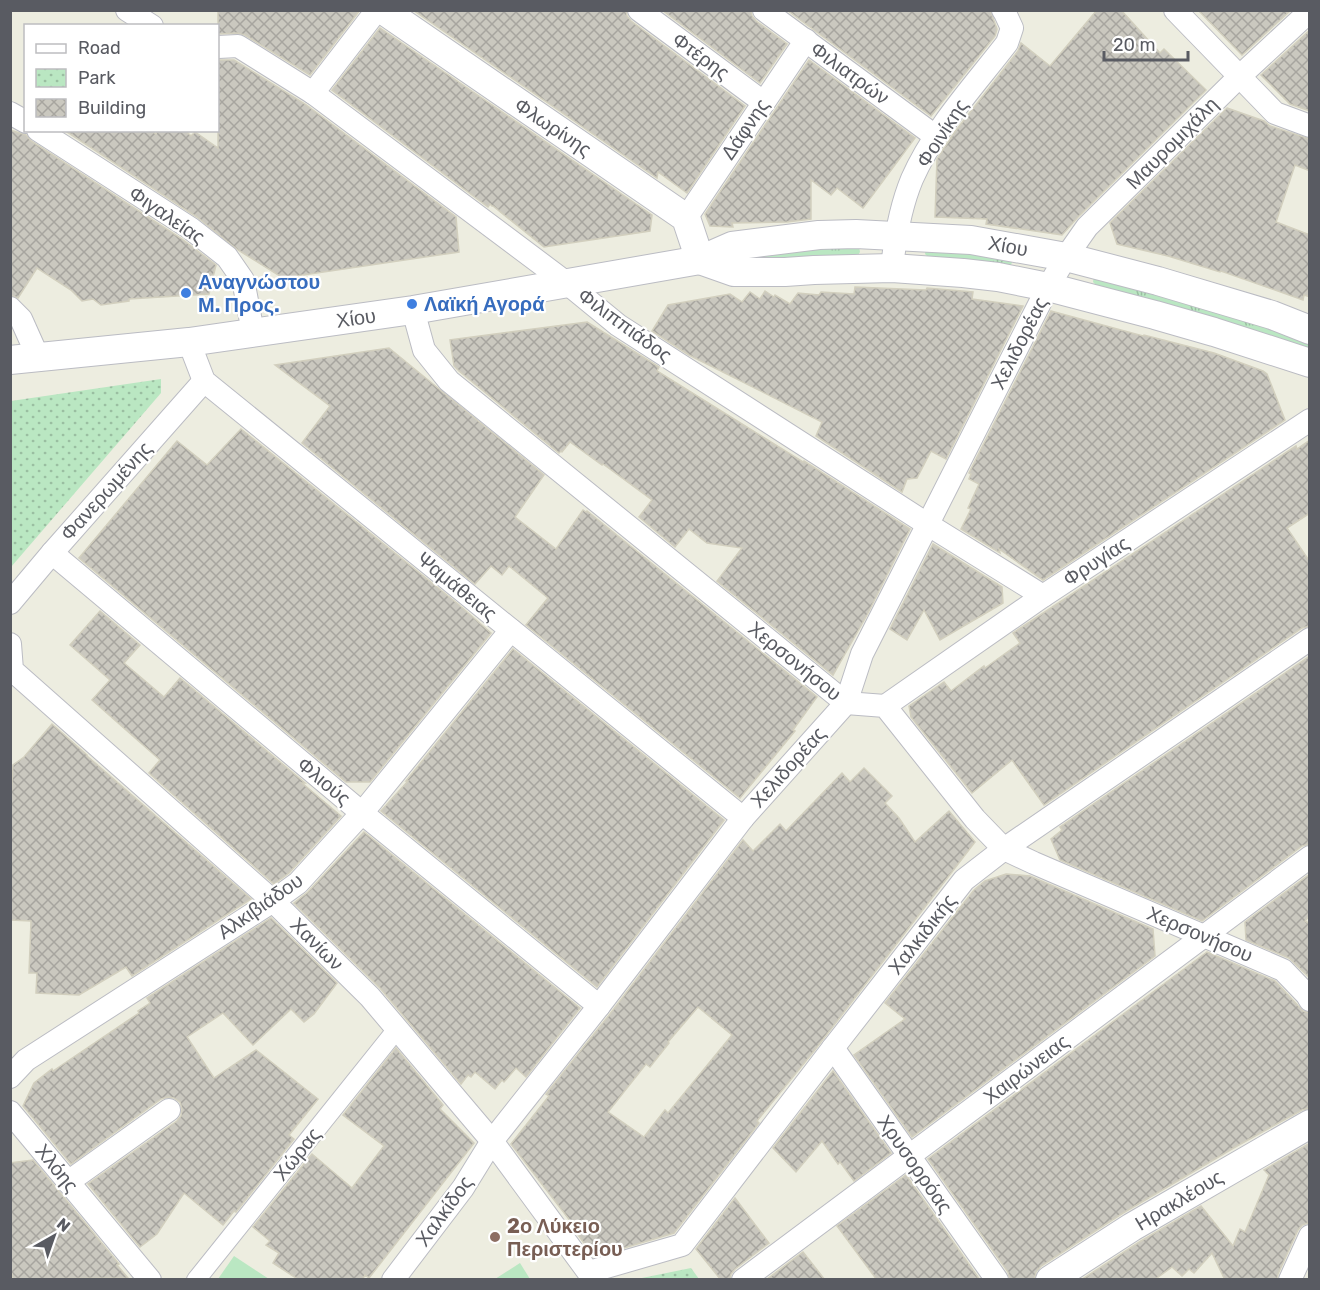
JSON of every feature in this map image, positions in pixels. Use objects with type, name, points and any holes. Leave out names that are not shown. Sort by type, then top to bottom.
[{"type":"street","points":[[127,10],[149,24]]},
{"type":"street","points":[[313,93],[377,10]]},
{"type":"street","name":"Φλωρίνης","points":[[383,10],[686,218]]},
{"type":"street","name":"Φτέρης","points":[[639,10],[764,102]]},
{"type":"street","name":"Φιλιατρών","points":[[764,10],[935,136]]},
{"type":"street","name":"Φοινίκης","points":[[892,268],[895,235],[912,180],[935,136],[1007,43],[1012,28],[1002,10]]},
{"type":"street","points":[[1175,10],[1275,112],[1310,126]]},
{"type":"street","name":"Μαυρομιχάλη","points":[[1048,287],[1087,227],[1240,76],[1310,11]]},
{"type":"street","name":"Δάφνης","points":[[686,218],[806,40]]},
{"type":"street","name":"Φιλιππιάδος","points":[[219,47],[238,46],[313,93],[568,284],[618,325],[1043,596]]},
{"type":"street","points":[[10,113],[24,121]]},
{"type":"street","name":"Φιγαλείας","points":[[41,132],[190,228],[227,257],[243,280],[253,332]]},
{"type":"street","points":[[686,218],[700,260]]},
{"type":"street","name":"Χίου","points":[[24,358],[189,342],[413,310],[700,260],[732,246],[819,235],[856,234],[971,240],[1066,257],[1215,297],[1310,330]]},
{"type":"street","name":"Χίου","points":[[700,260],[734,272],[892,268],[998,277],[1048,287],[1214,332],[1310,363]]},
{"type":"street","name":"Χελιδορέας","points":[[492,1141],[743,818],[846,703],[862,654],[1048,287]]},
{"type":"street","points":[[10,308],[21,319],[24,358]]},
{"type":"street","name":"Χερσονήσου","points":[[413,310],[424,350],[449,381],[846,703],[885,706],[975,819],[1004,849],[1283,970],[1310,1000]]},
{"type":"street","name":"Ψαμάθειας","points":[[189,342],[204,381],[743,818]]},
{"type":"street","name":"Φανερωμένης","points":[[10,603],[204,381]]},
{"type":"street","name":"Φρυγίας","points":[[885,706],[1043,596],[1310,420]]},
{"type":"street","name":"Φλιούς","points":[[52,553],[362,813],[599,1006]]},
{"type":"street","name":"Αλκιβιάδου","points":[[10,1077],[26,1060],[298,883],[362,813],[511,630]]},
{"type":"street","name":"Χαλκιδικής","points":[[591,1276],[682,1245],[964,880],[1004,849],[1310,639]]},
{"type":"street","name":"Χανίων","points":[[10,644],[11,672],[273,901],[370,997],[492,1141],[591,1276]]},
{"type":"street","name":"Χαιρώνειας","points":[[743,1280],[1310,858]]},
{"type":"street","name":"Χώρας","points":[[196,1280],[397,1029]]},
{"type":"street","name":"Χρυσορρόας","points":[[833,1048],[997,1280]]},
{"type":"street","points":[[68,1182],[169,1110]]},
{"type":"street","name":"Χλόης","points":[[10,1112],[150,1280]]},
{"type":"street","name":"Ηρακλέους","points":[[1050,1280],[1132,1227],[1310,1124]]},
{"type":"street","name":"Χαλκίδος","points":[[393,1280],[463,1188],[492,1141]]},
{"type":"street","points":[[1290,1280],[1310,1236]]},
{"type":"green space","points":[[859,247],[858,255],[743,265],[741,253]]},
{"type":"green space","points":[[926,248],[1013,259],[1011,265],[1007,266],[929,258],[925,254]]},
{"type":"green space","points":[[1094,276],[1309,338],[1309,351],[1097,286],[1093,282]]},
{"type":"green space","points":[[161,379],[161,393],[11,567],[11,401]]},
{"type":"green space","points":[[234,1256],[269,1279],[218,1279]]},
{"type":"green space","points":[[520,1263],[530,1279],[495,1279]]},
{"type":"green space","points":[[691,1268],[699,1279],[637,1279]]},
{"type":"building","points":[[218,10],[360,10],[310,75],[245,35],[219,34]]},
{"type":"building","points":[[413,10],[626,10],[631,21],[745,106],[687,193],[658,172],[657,178]]},
{"type":"building","points":[[662,10],[751,10],[756,21],[787,44],[760,83]]},
{"type":"building","points":[[787,10],[990,10],[997,29],[995,36],[931,116]]},
{"type":"building","points":[[1097,10],[1121,10],[1160,53],[1164,49],[1206,90],[1062,235],[986,224],[987,219],[935,217],[937,159],[954,133],[1018,51],[1021,43],[1050,66]]},
{"type":"building","points":[[1198,10],[1289,10],[1290,11],[1242,55]]},
{"type":"building","points":[[380,28],[652,215],[650,231],[544,247],[493,206],[490,204],[488,207],[332,90]]},
{"type":"building","points":[[1310,30],[1310,111],[1290,104],[1261,75]]},
{"type":"building","points":[[219,60],[234,60],[305,104],[456,217],[459,252],[283,278],[238,250],[197,217],[67,132],[154,132],[156,134],[157,132],[187,132],[191,136],[195,132],[218,148]]},
{"type":"building","points":[[809,60],[915,138],[863,208],[837,188],[831,195],[811,180],[811,219],[732,223],[733,227],[710,226],[705,214]]},
{"type":"building","points":[[1227,108],[1264,121],[1270,126],[1310,139],[1310,171],[1295,165],[1276,222],[1310,235],[1310,297],[1304,295],[1303,300],[1221,271],[1117,244],[1110,223]]},
{"type":"building","points":[[10,130],[26,135],[31,141],[182,239],[216,265],[209,294],[129,299],[129,301],[101,305],[93,299],[82,301],[71,290],[37,268],[18,298],[10,295]]},
{"type":"building","points":[[855,287],[926,290],[927,288],[973,292],[972,299],[1023,306],[946,459],[931,451],[917,478],[907,479],[902,492],[816,436],[822,422],[689,355],[652,331],[668,305],[730,294],[742,302],[750,292],[760,299],[765,291],[790,304],[798,293],[854,294]]},
{"type":"building","points":[[1051,311],[1214,353],[1263,371],[1267,374],[1285,420],[1043,580],[999,549],[1000,553],[961,529],[971,509],[968,508],[979,484],[969,479],[971,474],[969,473]]},
{"type":"building","points":[[587,322],[659,367],[657,371],[910,529],[867,615],[833,675],[717,581],[742,548],[707,543],[689,529],[675,547],[639,517],[652,500],[570,442],[559,453],[454,366],[450,340]]},
{"type":"building","points":[[389,348],[544,475],[515,517],[556,549],[583,510],[587,511],[817,697],[793,730],[795,731],[740,798],[526,625],[548,598],[509,566],[502,575],[491,566],[475,584],[302,443],[330,406],[275,365]]},
{"type":"building","points":[[241,429],[491,633],[370,782],[346,782],[79,558],[177,441],[207,465]]},
{"type":"building","points":[[1310,440],[1310,513],[1287,528],[1310,562],[1310,626],[1302,628],[1044,805],[1012,760],[972,793],[911,717],[909,706],[944,682],[951,691],[1020,643],[1013,633],[1296,446],[1297,449]]},
{"type":"building","points":[[933,544],[1002,587],[1003,603],[940,640],[924,610],[907,640],[890,629]]},
{"type":"building","points":[[100,611],[140,645],[124,663],[164,697],[180,678],[341,816],[289,873],[274,884],[149,773],[160,760],[92,700],[110,680],[70,645]]},
{"type":"building","points":[[513,649],[724,820],[597,987],[381,811],[408,781],[406,781]]},
{"type":"building","points":[[1310,656],[1310,844],[1302,846],[1202,921],[1060,860],[1051,839],[1062,830],[1060,827]]},
{"type":"building","points":[[52,724],[251,899],[132,976],[126,967],[79,995],[36,993],[37,973],[29,973],[31,921],[11,920],[10,916],[13,765],[24,757]]},
{"type":"building","points":[[864,768],[892,796],[885,803],[899,818],[915,842],[949,811],[975,842],[814,1051],[757,1121],[759,1123],[674,1233],[617,1250],[592,1254],[573,1228],[575,1227],[511,1144],[549,1096],[546,1094],[743,840],[753,851],[780,824],[786,831],[842,773],[850,782]],"holes":[[[698,1007],[732,1035],[668,1113],[665,1110],[644,1137],[608,1112],[646,1064],[650,1067]]]},
{"type":"building","points":[[364,832],[580,1008],[526,1077],[516,1068],[495,1089],[475,1072],[471,1077],[468,1075],[461,1084],[380,988],[294,903],[308,892]]},
{"type":"building","points":[[1006,874],[1030,876],[1153,929],[1155,956],[912,1137],[854,1055],[905,1019],[885,1003],[974,890],[985,881]]},
{"type":"building","points":[[1310,874],[1310,915],[1305,921],[1310,924],[1310,978],[1289,958],[1246,940],[1245,922]]},
{"type":"building","points":[[271,918],[337,983],[314,1014],[304,1022],[291,1009],[253,1045],[223,1013],[187,1037],[214,1078],[256,1050],[318,1099],[289,1135],[294,1139],[223,1225],[184,1193],[157,1234],[140,1247],[88,1184],[177,1121],[181,1116],[180,1102],[168,1097],[161,1099],[71,1164],[23,1106],[34,1083],[52,1069],[53,1071],[139,1013],[138,1011],[150,1003],[147,998]]},
{"type":"building","points":[[1207,952],[1275,981],[1303,1011],[1310,1013],[1310,1108],[1302,1110],[1237,1146],[1123,1213],[1041,1266],[1034,1280],[1010,1280],[1008,1272],[928,1159]]},
{"type":"building","points":[[396,1048],[443,1105],[440,1109],[474,1143],[369,1278],[365,1275],[362,1280],[299,1280],[273,1263],[279,1253],[266,1245],[270,1241],[253,1227],[312,1154],[352,1188],[384,1146],[343,1115]]},
{"type":"building","points":[[833,1071],[891,1153],[854,1181],[840,1162],[838,1164],[822,1141],[796,1172],[773,1148]]},
{"type":"building","points":[[1310,1143],[1310,1220],[1298,1230],[1277,1280],[1225,1280],[1212,1253],[1194,1273],[1189,1269],[1182,1276],[1172,1267],[1154,1280],[1081,1280],[1201,1206],[1233,1246],[1240,1229],[1245,1232],[1269,1175],[1264,1170]]},
{"type":"building","points":[[33,1160],[128,1278],[13,1279],[10,1274],[10,1163]]},
{"type":"building","points":[[906,1175],[980,1280],[877,1280],[837,1226]]},
{"type":"building","points":[[735,1198],[769,1243],[735,1269],[730,1280],[721,1280],[696,1249]]},
{"type":"building","points":[[803,1252],[825,1280],[766,1280]]},
{"type":"place","name":"Αναγνώστου Μ. Προς.","points":[[186,293]]},
{"type":"place","name":"Λαϊκή Αγορά","points":[[412,304]]},
{"type":"place","name":"2ο Λύκειο Περιστερίου","points":[[495,1237]]}]
